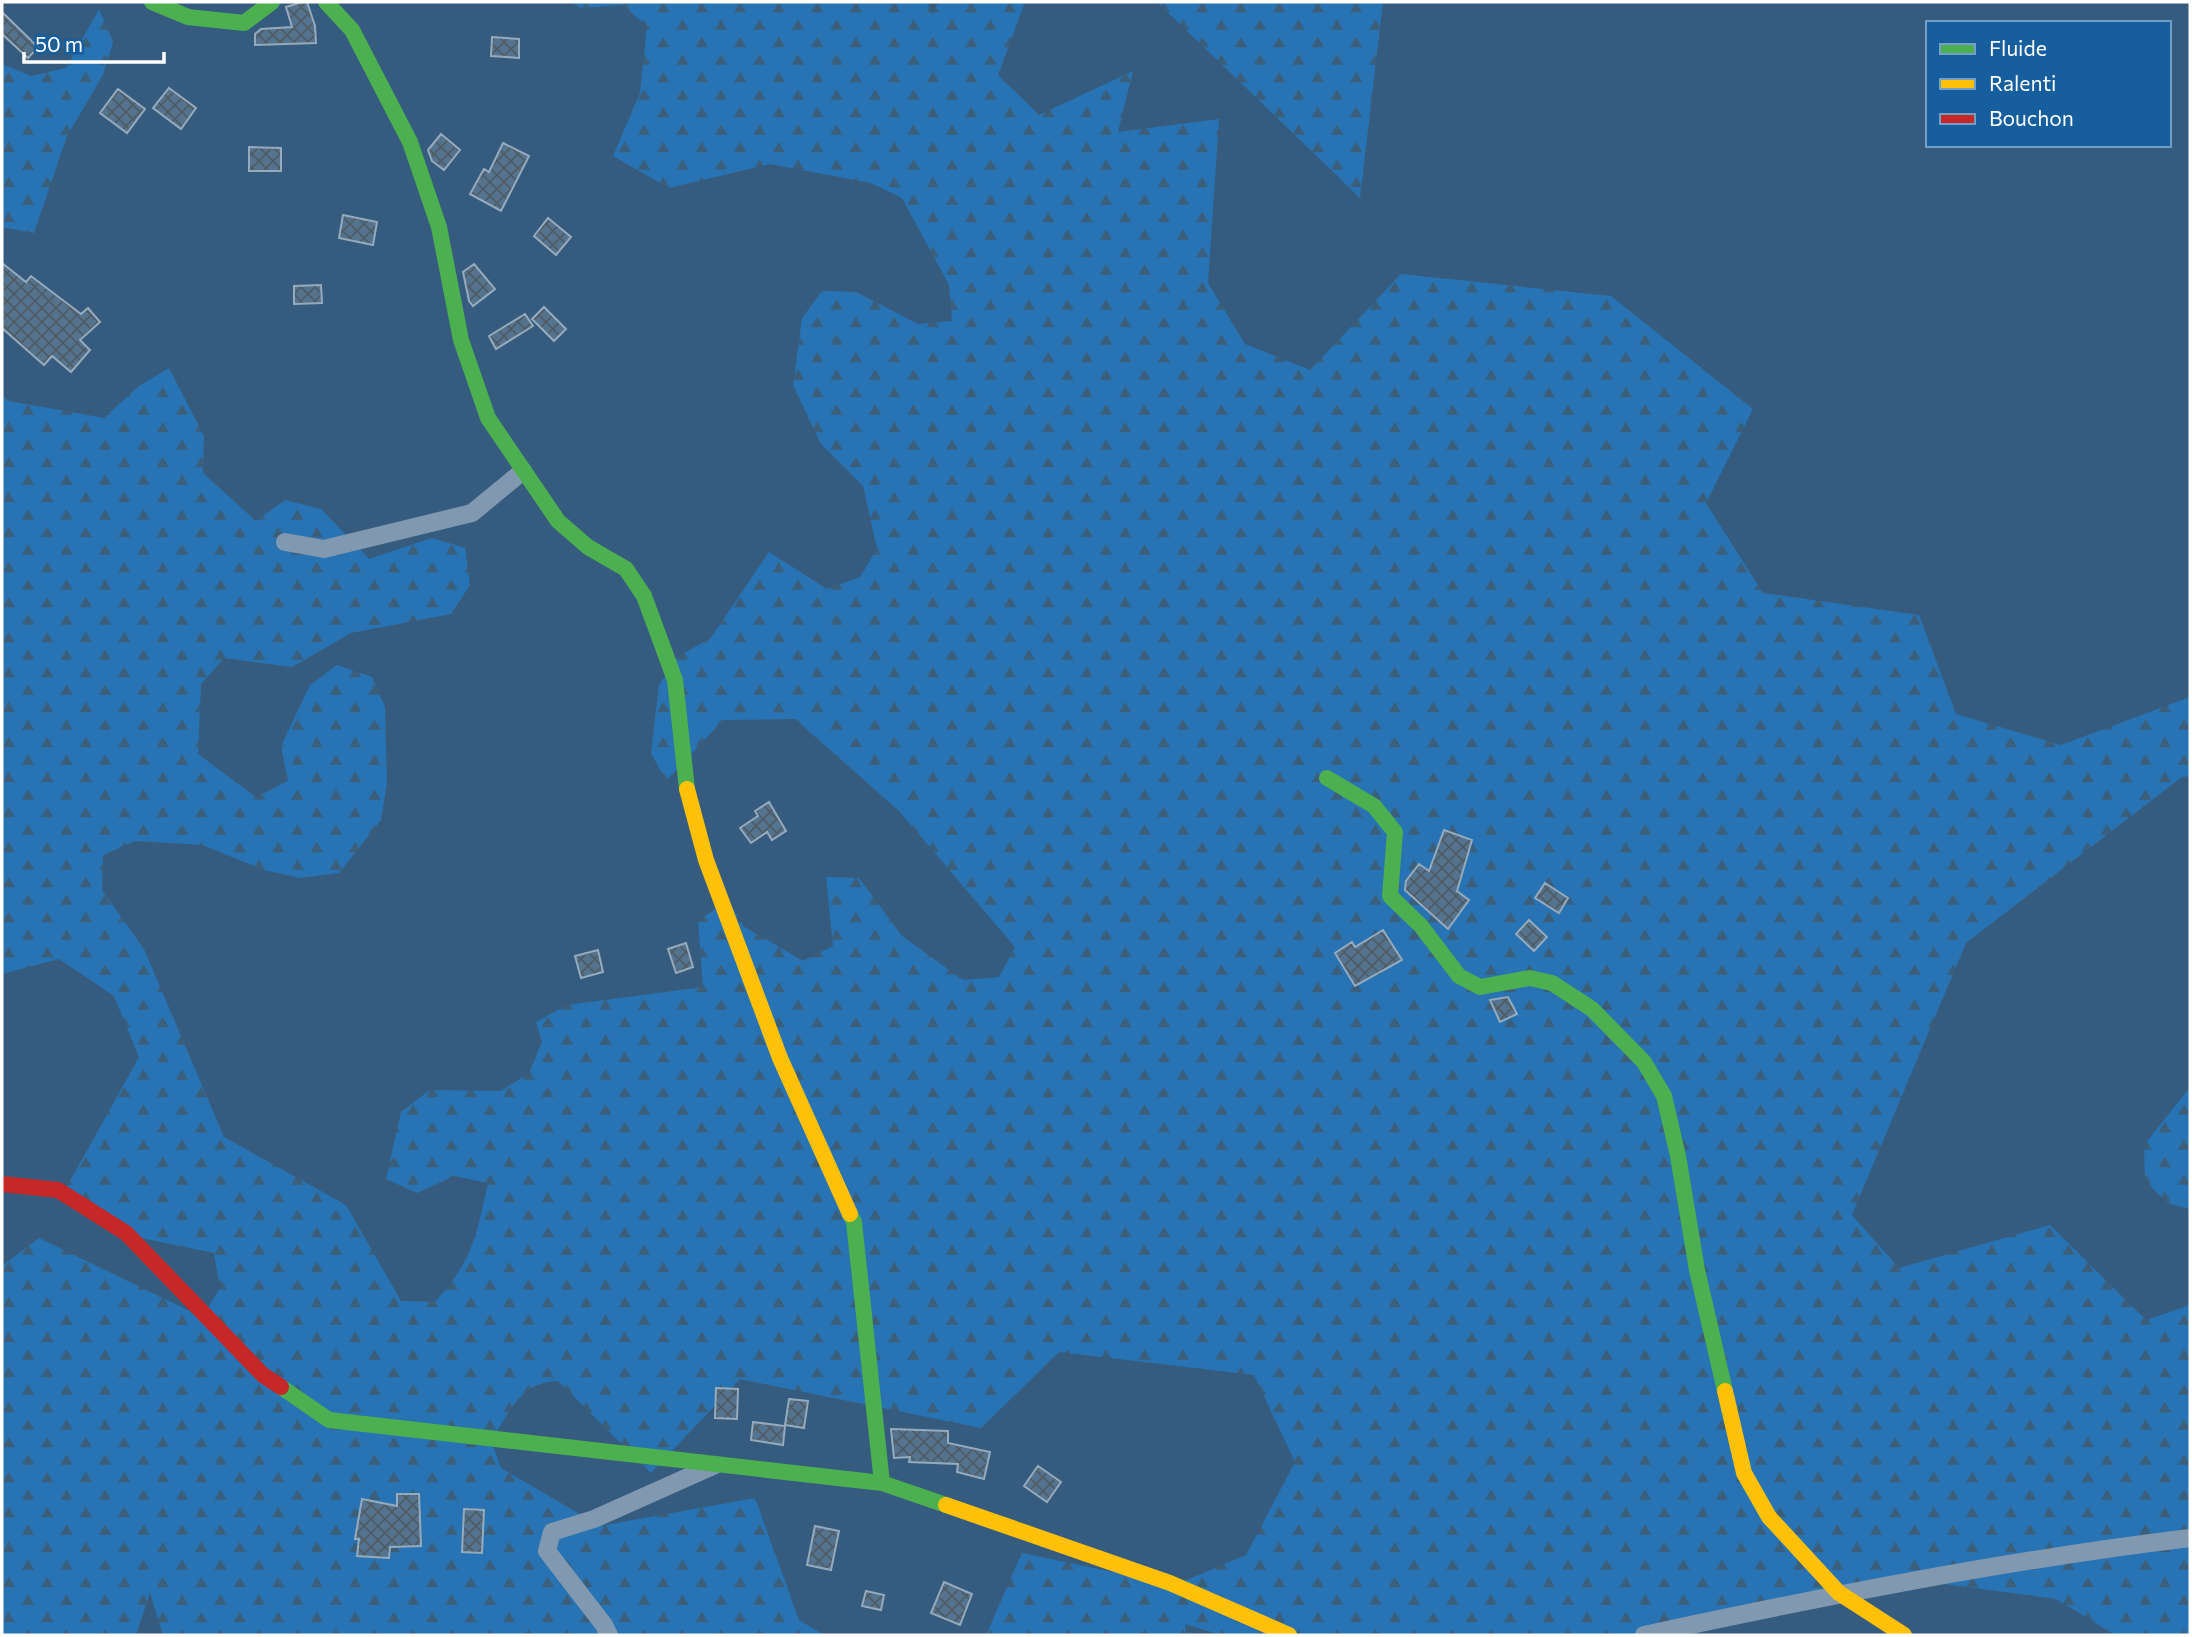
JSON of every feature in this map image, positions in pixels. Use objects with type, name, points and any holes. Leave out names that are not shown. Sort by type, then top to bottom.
[{"type":"street","points":[[152,2],[188,17],[244,23],[272,2]]},
{"type":"street","points":[[326,2],[352,30],[410,142],[439,227],[461,340],[488,418],[558,522],[589,547],[626,569],[644,596],[675,680],[688,799],[706,860],[780,1058],[854,1223],[883,1483]]},
{"type":"street","points":[[285,542],[324,549],[472,513],[523,471]]},
{"type":"street","points":[[1327,778],[1374,806],[1395,832],[1390,896],[1421,926],[1460,976],[1480,987],[1530,978],[1552,983],[1592,1009],[1644,1062],[1664,1096],[1667,1108],[1697,1270],[1744,1473],[1769,1517],[1839,1593],[1904,1635]]},
{"type":"street","points":[[2,1184],[58,1190],[126,1233],[263,1375],[329,1420],[883,1483],[1170,1583],[1289,1635]]},
{"type":"street","points":[[609,1635],[547,1551],[552,1532],[594,1518],[718,1464]]},
{"type":"street","points":[[1644,1635],[1839,1593],[2113,1547],[2190,1538]]},
{"type":"green space","points":[[570,2],[927,2],[933,15],[938,2],[1025,2],[998,75],[1039,115],[1133,71],[1118,132],[1219,119],[1208,283],[1245,344],[1310,370],[1401,274],[1611,296],[1753,409],[1706,503],[1763,593],[1919,615],[1956,714],[2061,745],[2190,697],[2190,776],[2182,777],[1966,943],[1852,1215],[1899,1268],[2050,1225],[2146,1320],[2190,1305],[2190,1635],[2115,1635],[2056,1599],[1929,1582],[1662,1635],[1221,1635],[1185,1624],[1186,1635],[986,1635],[1022,1553],[1175,1585],[1246,1555],[1295,1462],[1254,1375],[1059,1352],[981,1428],[740,1379],[651,1473],[558,1381],[545,1383],[525,1392],[511,1409],[491,1440],[501,1468],[600,1526],[755,1498],[799,1620],[824,1635],[163,1635],[150,1593],[136,1635],[2,1635],[2,1266],[39,1238],[202,1317],[220,1288],[214,1253],[131,1236],[64,1192],[139,1057],[114,996],[59,959],[2,974],[2,396],[9,401],[104,418],[139,386],[169,368],[204,436],[203,473],[256,521],[285,500],[321,509],[369,559],[432,538],[465,548],[470,585],[451,614],[351,633],[292,667],[224,658],[201,684],[198,754],[256,797],[288,781],[281,746],[310,685],[337,665],[372,677],[385,707],[387,784],[381,820],[339,873],[300,878],[264,870],[202,845],[135,841],[103,855],[102,890],[144,949],[224,1137],[346,1205],[401,1301],[435,1302],[448,1287],[471,1247],[488,1183],[454,1176],[417,1193],[386,1179],[401,1112],[430,1090],[501,1091],[529,1073],[542,1042],[536,1022],[567,1005],[703,987],[698,921],[728,900],[743,926],[803,961],[833,946],[826,877],[859,878],[902,936],[963,980],[999,977],[1015,947],[899,811],[795,719],[723,720],[666,781],[651,753],[659,685],[678,656],[710,639],[769,552],[827,589],[860,577],[877,549],[863,486],[821,444],[793,385],[802,318],[822,291],[856,292],[918,324],[952,321],[949,285],[902,198],[871,183],[770,164],[669,188],[613,156],[640,93],[647,26],[622,5],[582,8]]},
{"type":"green space","points":[[1157,2],[1383,2],[1360,198]]},
{"type":"green space","points":[[99,9],[113,42],[103,75],[67,136],[34,233],[2,227],[2,64],[31,76],[66,68]]},
{"type":"green space","points":[[2190,1087],[2190,1209],[2167,1203],[2145,1180],[2144,1145]]},
{"type":"building","points":[[307,2],[315,26],[316,43],[255,45],[255,34],[261,29],[292,27],[286,7]]},
{"type":"building","points":[[2,12],[38,47],[28,58],[2,34]]},
{"type":"building","points":[[492,37],[519,39],[519,58],[491,56]]},
{"type":"building","points":[[169,88],[196,108],[181,129],[153,108]]},
{"type":"building","points":[[118,89],[145,109],[127,133],[100,113]]},
{"type":"building","points":[[441,134],[460,150],[444,170],[432,161],[428,150]]},
{"type":"building","points":[[503,143],[529,156],[501,211],[470,194],[484,169],[489,172]]},
{"type":"building","points":[[249,147],[281,148],[281,171],[249,171]]},
{"type":"building","points":[[343,215],[377,222],[373,245],[339,238]]},
{"type":"building","points":[[548,218],[571,237],[556,255],[534,236]]},
{"type":"building","points":[[2,263],[26,282],[31,276],[81,314],[88,308],[100,322],[80,340],[90,350],[71,372],[52,356],[44,365],[2,328]]},
{"type":"building","points":[[474,264],[495,289],[473,306],[469,301],[463,272]]},
{"type":"building","points":[[321,285],[322,303],[294,304],[294,286]]},
{"type":"building","points":[[544,307],[566,329],[554,341],[532,319]]},
{"type":"building","points":[[525,314],[533,326],[496,349],[489,336]]},
{"type":"building","points":[[769,802],[786,831],[772,840],[767,832],[751,843],[740,828],[758,816],[755,811]]},
{"type":"building","points":[[1444,830],[1472,840],[1457,891],[1469,900],[1448,929],[1405,890],[1406,881],[1419,864],[1429,871]]},
{"type":"building","points":[[1545,883],[1568,898],[1559,913],[1535,898]]},
{"type":"building","points":[[1529,920],[1547,937],[1534,951],[1516,934]]},
{"type":"building","points":[[1383,930],[1402,960],[1355,986],[1335,953],[1352,942],[1355,947]]},
{"type":"building","points":[[686,943],[693,967],[676,973],[668,949]]},
{"type":"building","points":[[598,950],[603,972],[581,978],[575,956]]},
{"type":"building","points":[[1508,997],[1517,1014],[1500,1022],[1490,1000]]},
{"type":"building","points":[[716,1388],[738,1389],[737,1419],[715,1418]]},
{"type":"building","points":[[789,1399],[808,1401],[804,1428],[785,1425]]},
{"type":"building","points":[[753,1422],[785,1426],[783,1445],[751,1440]]},
{"type":"building","points":[[891,1429],[948,1431],[948,1443],[990,1452],[984,1479],[957,1472],[958,1464],[909,1462],[910,1457],[894,1458]]},
{"type":"building","points":[[1038,1466],[1061,1482],[1047,1502],[1024,1486]]},
{"type":"building","points":[[397,1494],[419,1494],[421,1546],[390,1547],[389,1558],[357,1556],[359,1539],[355,1539],[362,1499],[397,1506]]},
{"type":"building","points":[[464,1509],[484,1510],[482,1553],[462,1552]]},
{"type":"building","points":[[815,1526],[839,1531],[831,1570],[807,1565]]},
{"type":"building","points":[[944,1582],[972,1594],[960,1625],[931,1613]]},
{"type":"building","points":[[866,1591],[884,1595],[881,1610],[862,1606]]},
{"type":"traffic: fast","points":[[152,2],[188,17],[244,23],[272,2]]},
{"type":"traffic: fast","points":[[326,2],[352,30],[410,142],[439,227],[461,340],[488,418],[558,521],[588,547],[626,569],[644,596],[675,680],[687,789]]},
{"type":"traffic: fast","points":[[1327,778],[1374,806],[1395,832],[1390,896],[1421,926],[1459,976],[1480,987],[1530,978],[1552,983],[1592,1009],[1644,1062],[1664,1096],[1678,1156],[1697,1270],[1725,1391]]},
{"type":"traffic: fast","points":[[850,1214],[854,1222],[882,1483]]},
{"type":"traffic: fast","points":[[281,1387],[329,1420],[882,1483],[946,1505]]},
{"type":"traffic: slow","points":[[687,789],[706,860],[780,1058],[850,1214]]},
{"type":"traffic: slow","points":[[1725,1391],[1744,1473],[1769,1517],[1839,1593],[1904,1635]]},
{"type":"traffic: slow","points":[[946,1505],[1170,1583],[1289,1635]]},
{"type":"traffic: jam","points":[[2,1184],[58,1190],[126,1233],[263,1375],[281,1387]]}]
